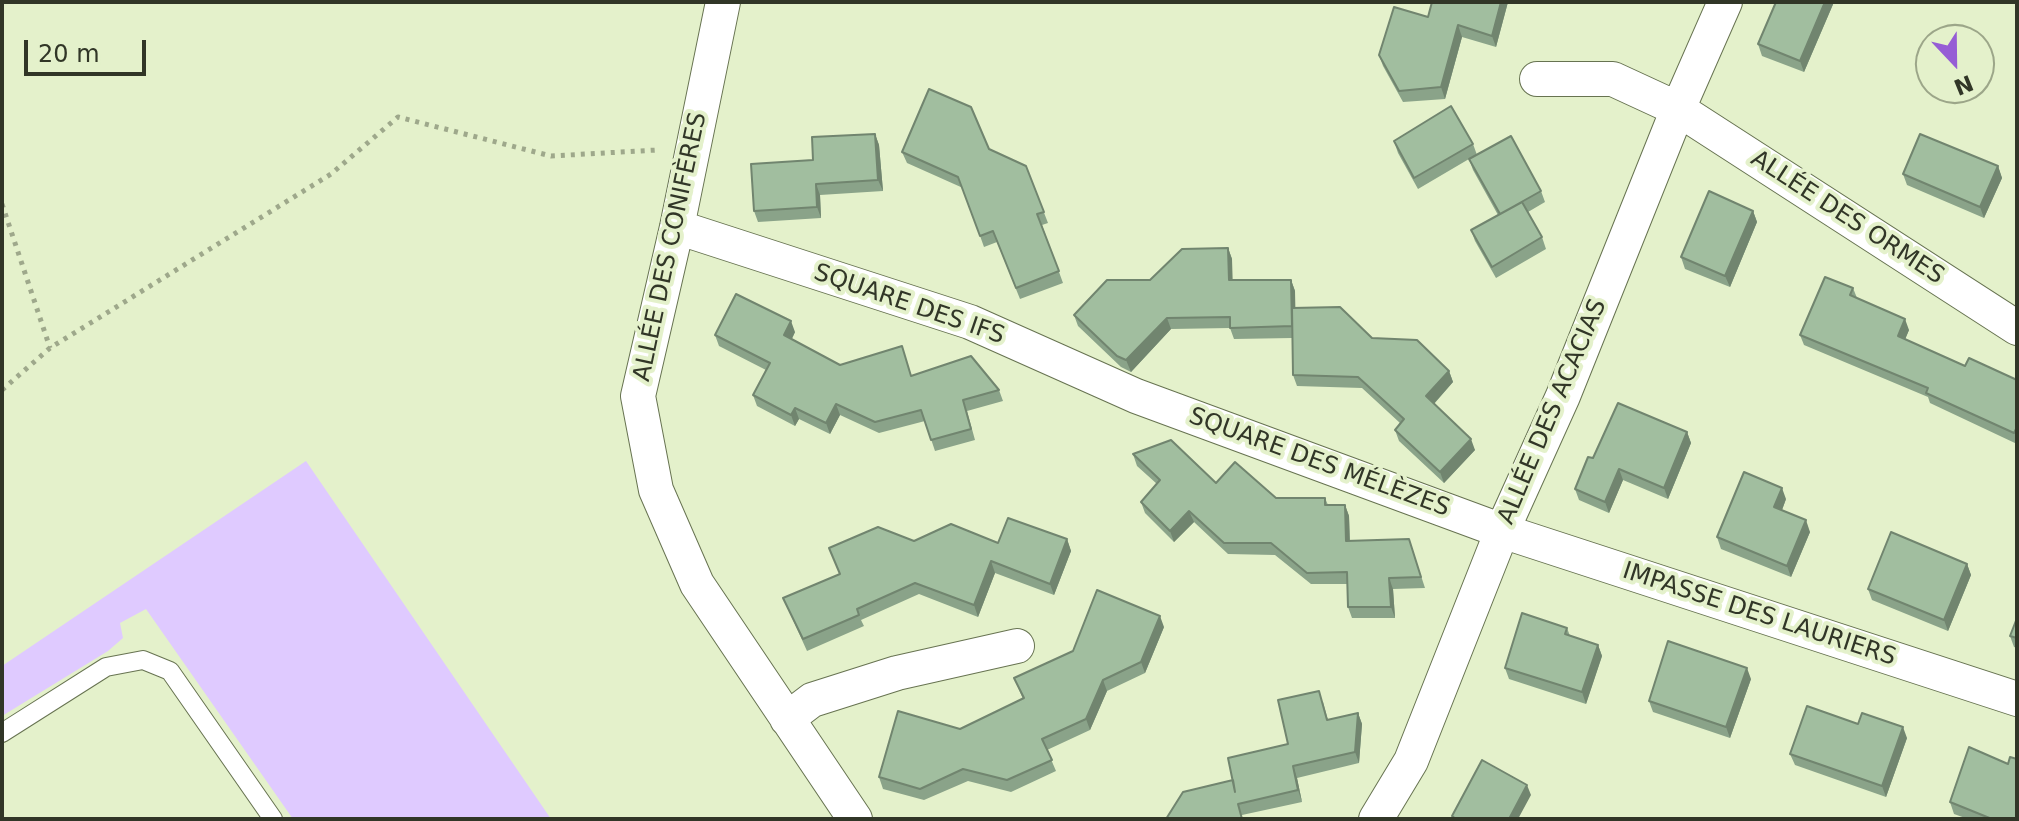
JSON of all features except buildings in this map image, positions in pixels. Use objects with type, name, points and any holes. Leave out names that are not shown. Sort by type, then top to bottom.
[{"type":"street","name":"ALLÉE DES CONIFÈRES","points":[[723,2],[677,227],[638,396],[656,490],[697,584],[855,819]]},
{"type":"street","name":"ALLÉE DES ACACIAS","points":[[1376,819],[1411,761],[1502,531],[1563,396],[1678,109],[1725,2]]},
{"type":"street","name":"ALLÉE DES ORMES","points":[[1537,79],[1613,79],[1678,109],[2017,328]]},
{"type":"street","name":"SQUARE DES IFS","points":[[677,227],[970,322],[1136,396]]},
{"type":"street","name":"SQUARE DES MÉLÈZES","points":[[1136,396],[1502,531]]},
{"type":"street","name":"IMPASSE DES LAURIERS","points":[[1502,531],[2017,699]]},
{"type":"street","points":[[787,719],[812,700],[897,673],[1017,646]]},
{"type":"lane","points":[[2,733],[106,667],[143,660],[170,671],[273,819]]},
{"type":"path","points":[[2,390],[50,348],[331,174],[398,117],[551,156],[693,148]]},
{"type":"path","points":[[2,204],[50,348]]},
{"type":"shaded area","points":[[306,461],[551,819],[293,819],[146,609],[120,623],[123,638],[108,651],[2,716],[2,666]]}]
